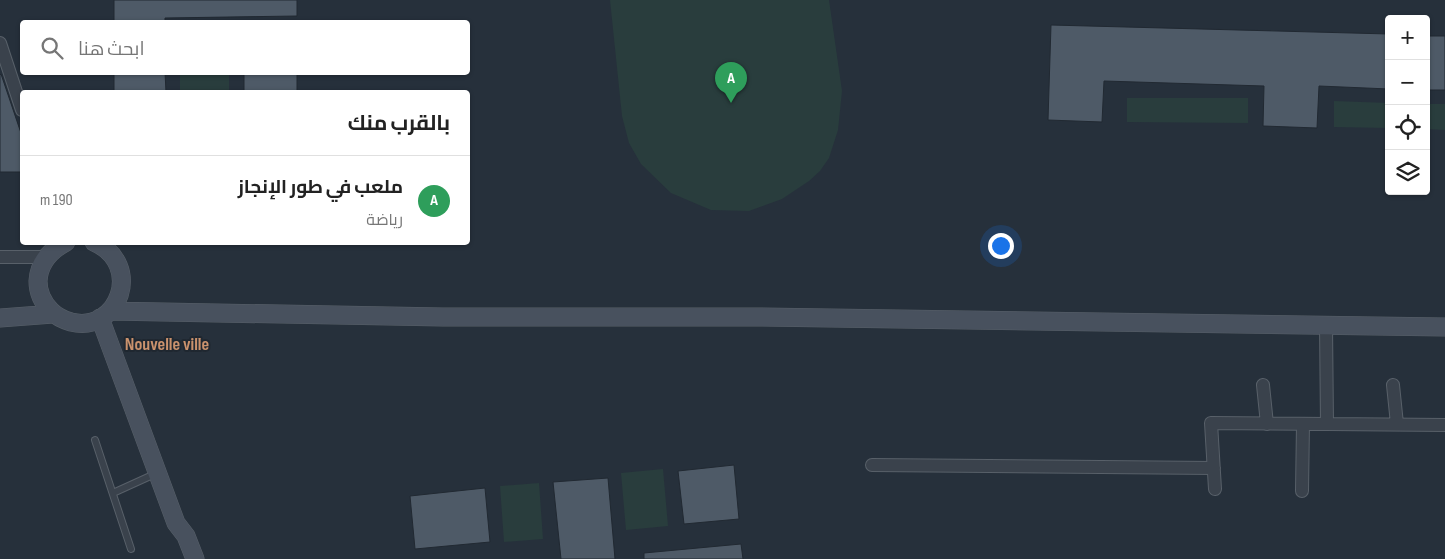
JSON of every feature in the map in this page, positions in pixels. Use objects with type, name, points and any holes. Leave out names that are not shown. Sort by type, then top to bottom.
[{"type":"street","points":[[0,43],[20,104]]},
{"type":"street","points":[[60,245],[46,257],[40,268],[38,280],[40,293],[45,304],[53,314],[64,320],[76,323],[88,323],[105,315],[117,301],[121,290],[122,277],[118,265],[112,254],[100,245]]},
{"type":"street","points":[[0,257],[46,257]]},
{"type":"street","points":[[0,318],[53,314]]},
{"type":"street","points":[[105,315],[758,317],[1445,327]]},
{"type":"street","points":[[105,315],[176,523],[186,536],[195,559]]},
{"type":"street","points":[[1326,325],[1327,424]]},
{"type":"street","points":[[1263,385],[1267,424]]},
{"type":"street","points":[[1393,385],[1397,424]]},
{"type":"street","points":[[1215,489],[1211,424],[1445,425]]},
{"type":"street","points":[[1302,424],[1302,491]]},
{"type":"street","points":[[872,465],[1214,468]]},
{"type":"street","points":[[176,523],[175,538],[182,559]]},
{"type":"lane","points":[[94,440],[131,549]]},
{"type":"lane","points":[[113,493],[158,473]]},
{"type":"green space","points":[[610,0],[829,0],[842,91],[838,130],[829,158],[820,171],[809,181],[782,199],[749,211],[711,210],[671,193],[641,164],[629,143],[622,116]]},
{"type":"green space","points":[[180,75],[229,75],[229,90],[180,90]]},
{"type":"green space","points":[[1127,98],[1248,98],[1248,123],[1127,122]]},
{"type":"green space","points":[[1334,101],[1385,103],[1385,128],[1334,127]]},
{"type":"green space","points":[[1430,104],[1445,104],[1445,130],[1430,129]]},
{"type":"green space","points":[[663,469],[668,526],[626,530],[621,473]]},
{"type":"green space","points":[[539,483],[543,539],[504,542],[500,486]]},
{"type":"building","points":[[114,0],[297,0],[297,16],[114,20]]},
{"type":"building","points":[[1051,25],[1385,34],[1385,89],[1319,86],[1317,128],[1263,126],[1264,86],[1104,81],[1102,122],[1048,120]]},
{"type":"building","points":[[1430,36],[1445,36],[1445,90],[1430,90]]},
{"type":"building","points":[[0,75],[20,130],[20,172],[0,172]]},
{"type":"building","points":[[114,75],[165,75],[166,90],[114,90]]},
{"type":"building","points":[[244,75],[297,75],[297,90],[244,90]]},
{"type":"building","points":[[734,465],[739,519],[684,524],[678,471]]},
{"type":"building","points":[[608,478],[615,559],[561,559],[553,482]]},
{"type":"building","points":[[485,488],[490,542],[415,549],[410,496]]},
{"type":"building","points":[[741,544],[743,559],[644,559],[644,553]]},
{"type":"place","name":"ملعب في طور الإنجاز","points":[[731,103]]},
{"type":"district","name":"Nouvelle ville","points":[[167,344]]}]
